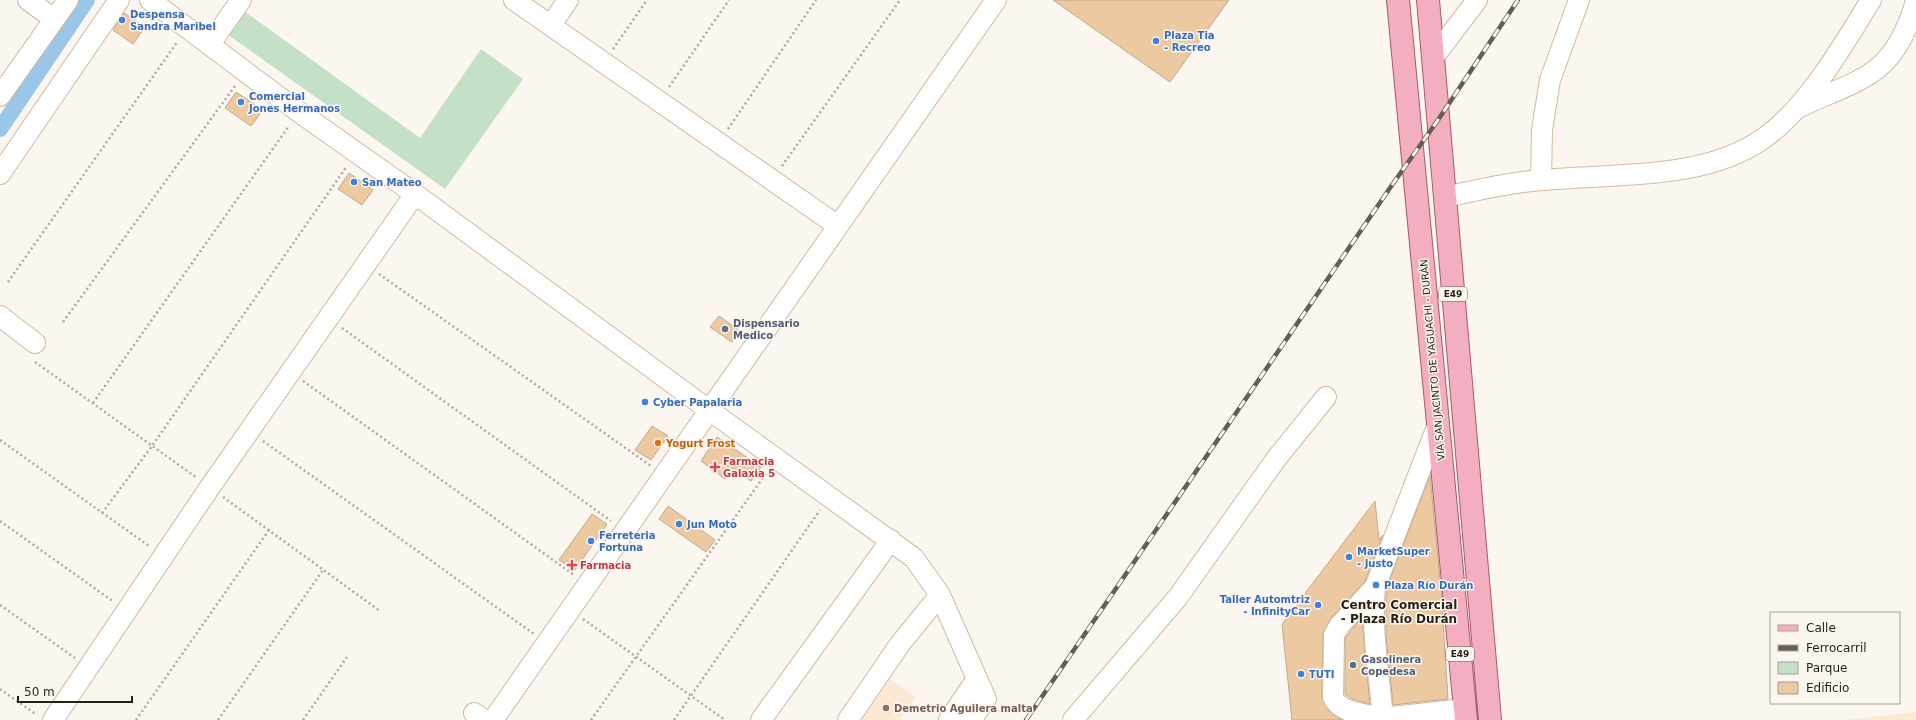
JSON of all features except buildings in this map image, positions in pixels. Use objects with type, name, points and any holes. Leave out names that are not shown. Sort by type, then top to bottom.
[{"type":"main road","name":"VÍA SAN JACINTO DE YAGUACHI - DURÁN","points":[[1398,0],[1466,715]]},
{"type":"main road","name":"E49","points":[[1428,0],[1490,720]]},
{"type":"street","points":[[28,0],[54,19]]},
{"type":"street","points":[[3,84],[68,0]]},
{"type":"street","points":[[0,173],[119,0]]},
{"type":"street","points":[[150,0],[299,112],[415,194],[709,410],[914,558],[940,595],[976,680],[986,699],[971,720]]},
{"type":"street","points":[[210,44],[241,0]]},
{"type":"street","points":[[514,0],[838,226]]},
{"type":"street","points":[[551,26],[568,0]]},
{"type":"street","points":[[493,720],[996,0]]},
{"type":"street","points":[[1433,58],[1477,0]]},
{"type":"street","points":[[1541,180],[1542,130],[1550,80],[1579,0]]},
{"type":"street","points":[[1445,196],[1541,180],[1688,169],[1727,158],[1764,138],[1796,109],[1819,81],[1871,0]]},
{"type":"street","points":[[1796,109],[1854,81],[1878,67],[1892,51],[1908,27],[1916,1]]},
{"type":"street","points":[[46,718],[88,668],[249,431],[415,194]]},
{"type":"street","points":[[0,316],[35,343]]},
{"type":"street","points":[[1073,720],[1178,597],[1276,459],[1326,397]]},
{"type":"street","points":[[1383,718],[1373,618],[1375,587],[1438,424]]},
{"type":"street","points":[[761,720],[891,540]]},
{"type":"street","points":[[1375,587],[1339,626],[1334,635],[1333,697],[1336,704],[1343,709],[1383,718],[1466,715]]},
{"type":"street","points":[[848,720],[900,644],[940,595]]},
{"type":"street","points":[[949,720],[976,680]]},
{"type":"path","points":[[604,62],[647,0]]},
{"type":"path","points":[[659,101],[729,0]]},
{"type":"path","points":[[718,142],[816,0]]},
{"type":"path","points":[[772,180],[900,0]]},
{"type":"path","points":[[8,282],[187,28]]},
{"type":"path","points":[[63,322],[246,71]]},
{"type":"path","points":[[93,403],[299,112]]},
{"type":"path","points":[[102,513],[152,446],[356,152]]},
{"type":"path","points":[[366,265],[664,475]]},
{"type":"path","points":[[328,318],[625,531]]},
{"type":"path","points":[[291,372],[588,585]]},
{"type":"path","points":[[249,431],[547,643]]},
{"type":"path","points":[[0,440],[164,556]]},
{"type":"path","points":[[590,720],[777,459]]},
{"type":"path","points":[[674,720],[830,496]]},
{"type":"path","points":[[0,521],[127,611]]},
{"type":"path","points":[[136,720],[269,530]]},
{"type":"path","points":[[218,720],[323,570]]},
{"type":"path","points":[[0,605],[88,668]]},
{"type":"path","points":[[570,610],[724,720]]},
{"type":"path","points":[[302,720],[347,657]]},
{"type":"path","points":[[0,689],[46,718]]},
{"type":"shaded area","name":"Demetrio Aguilera malta","points":[[886,676],[916,697],[901,718],[903,720],[855,720]]},
{"type":"shaded area","points":[[1916,712],[1916,720],[1845,720]]},
{"type":"green space","points":[[244,11],[420,138],[481,49],[523,79],[445,189],[227,34]]},
{"type":"waterway","points":[[0,129],[87,0]]},
{"type":"railway","points":[[1026,720],[1438,120],[1518,0]]},
{"type":"place","name":"Despensa Sandra Maribel","points":[[122,20]]},
{"type":"place","name":"Plaza Tia - Recreo","points":[[1156,41]]},
{"type":"place","name":"Comercial Jones Hermanos","points":[[241,102]]},
{"type":"place","name":"San Mateo","points":[[354,182]]},
{"type":"place","name":"Dispensario Medico","points":[[725,329]]},
{"type":"place","name":"Cyber Papalaria","points":[[645,402]]},
{"type":"place","name":"Yogurt Frost","points":[[658,443]]},
{"type":"place","name":"Farmacia Galaxia 5","points":[[715,467]]},
{"type":"place","name":"Jun Moto","points":[[679,524]]},
{"type":"place","name":"Ferreteria Fortuna","points":[[591,541]]},
{"type":"place","name":"MarketSuper - Justo","points":[[1349,557]]},
{"type":"place","name":"Farmacia","points":[[572,565]]},
{"type":"place","name":"Plaza Río Durán","points":[[1376,585]]},
{"type":"place","name":"Taller Automtriz - InfinityCar","points":[[1318,605]]},
{"type":"place","name":"Gasolinera Copedesa","points":[[1353,665]]},
{"type":"place","name":"TUTI","points":[[1301,674]]},
{"type":"place","name":"Demetrio Aguilera malta","points":[[886,708]]},
{"type":"district","name":"Centro Comercial - Plaza Río Durán","points":[[1399,612]]}]
